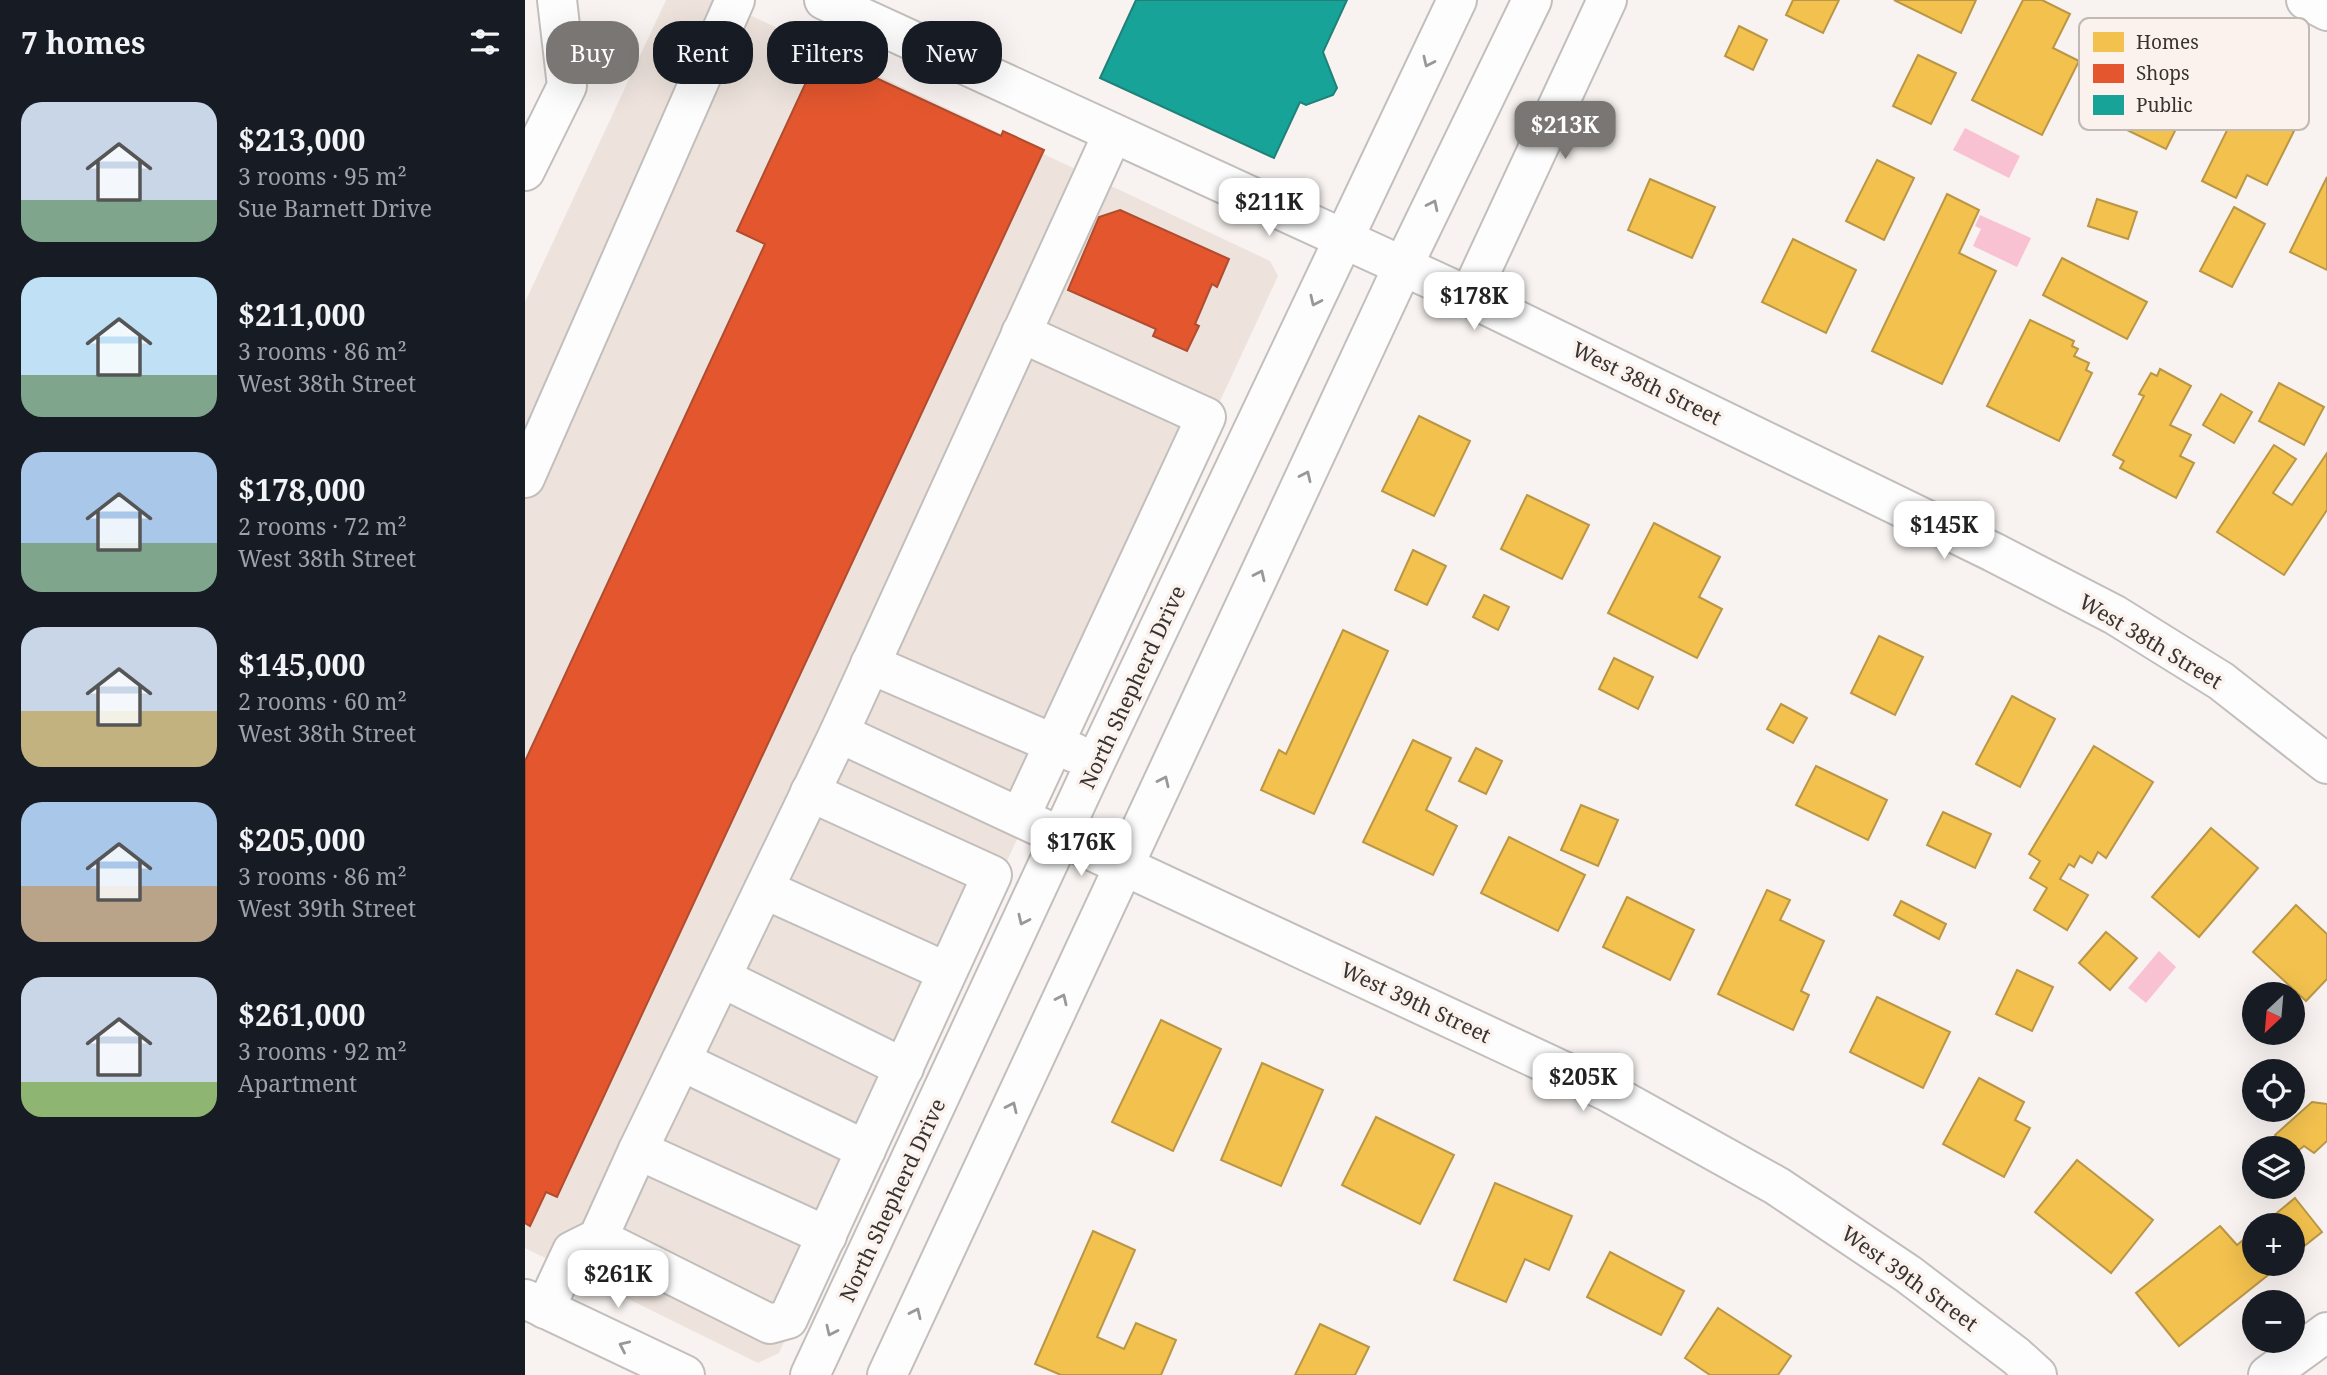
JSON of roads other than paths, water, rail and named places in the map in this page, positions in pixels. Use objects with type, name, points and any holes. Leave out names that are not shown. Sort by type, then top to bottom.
[{"type":"street","points":[[525,170],[567,86],[557,0]]},
{"type":"street","points":[[525,478],[735,0]]},
{"type":"street","name":"West 38th Street","points":[[824,0],[1469,297],[1993,552],[2115,615],[2221,681],[2327,764]]},
{"type":"street","name":"North Shepherd Drive","points":[[810,1375],[1095,763],[1457,0]]},
{"type":"street","points":[[887,1375],[1403,266],[1532,0]]},
{"type":"street","points":[[1469,297],[1607,0]]},
{"type":"street","points":[[2306,0],[2327,11]]},
{"type":"street","points":[[685,1375],[535,1304],[572,1251],[598,1238],[839,733],[1113,133]]},
{"type":"street","points":[[1021,333],[1250,438]]},
{"type":"street","points":[[1020,817],[1206,417]]},
{"type":"street","points":[[1174,485],[1218,506]]},
{"type":"street","points":[[1139,562],[1183,581]]},
{"type":"street","points":[[1092,659],[1136,679]]},
{"type":"street","points":[[870,664],[1095,763]]},
{"type":"street","name":"West 39th Street","points":[[839,733],[1605,1091],[1777,1186],[1909,1274],[2037,1375]]},
{"type":"street","points":[[598,1238],[770,1324],[788,1320],[992,875],[810,792]]},
{"type":"street","points":[[764,889],[947,972]]},
{"type":"street","points":[[722,978],[904,1068]]},
{"type":"street","points":[[681,1061],[866,1150]]},
{"type":"street","points":[[638,1150],[827,1236]]},
{"type":"street","points":[[2268,1375],[2327,1332]]}]
